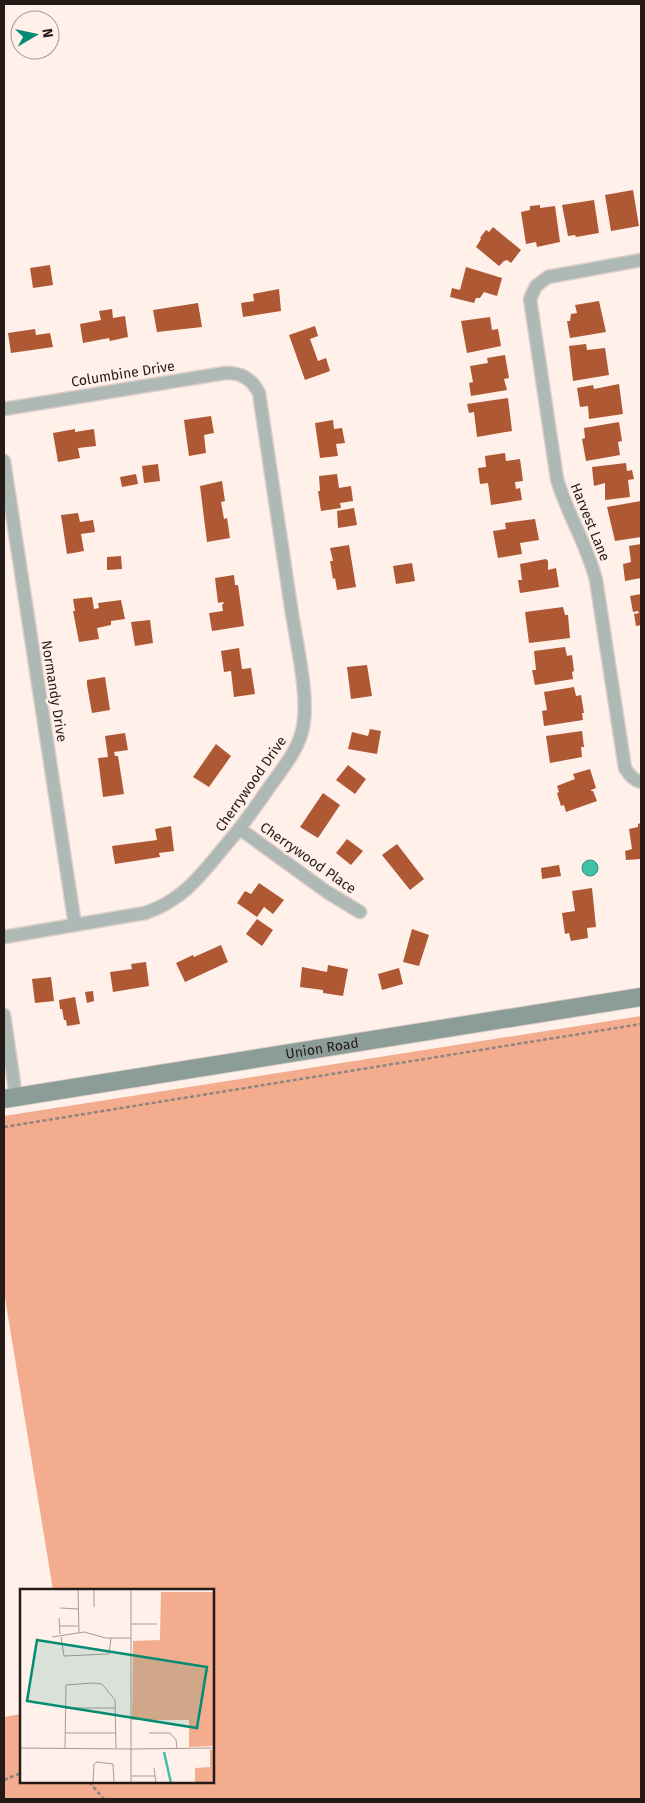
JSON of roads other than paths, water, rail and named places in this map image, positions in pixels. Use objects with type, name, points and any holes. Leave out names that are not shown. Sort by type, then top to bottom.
[{"type":"main road","name":"Union Road","points":[[10,1098],[641,997]]},
{"type":"street","name":"Harvest Lane","points":[[641,260],[548,277],[536,286],[530,300],[557,479],[564,500],[589,556],[596,580],[625,768],[635,780],[641,782]]},
{"type":"street","name":"Columbine Drive","points":[[4,409],[225,372],[234,372],[246,377]]},
{"type":"street","name":"Cherrywood Drive","points":[[4,937],[145,913],[161,908],[197,880],[240,828],[290,758],[299,741],[304,726],[304,711],[297,644],[259,394],[255,386],[246,377]]},
{"type":"street","name":"Normandy Drive","points":[[4,462],[75,925]]},
{"type":"street","name":"Cherrywood Place","points":[[240,828],[327,892],[360,912]]},
{"type":"street","points":[[4,1015],[10,1098]]}]
